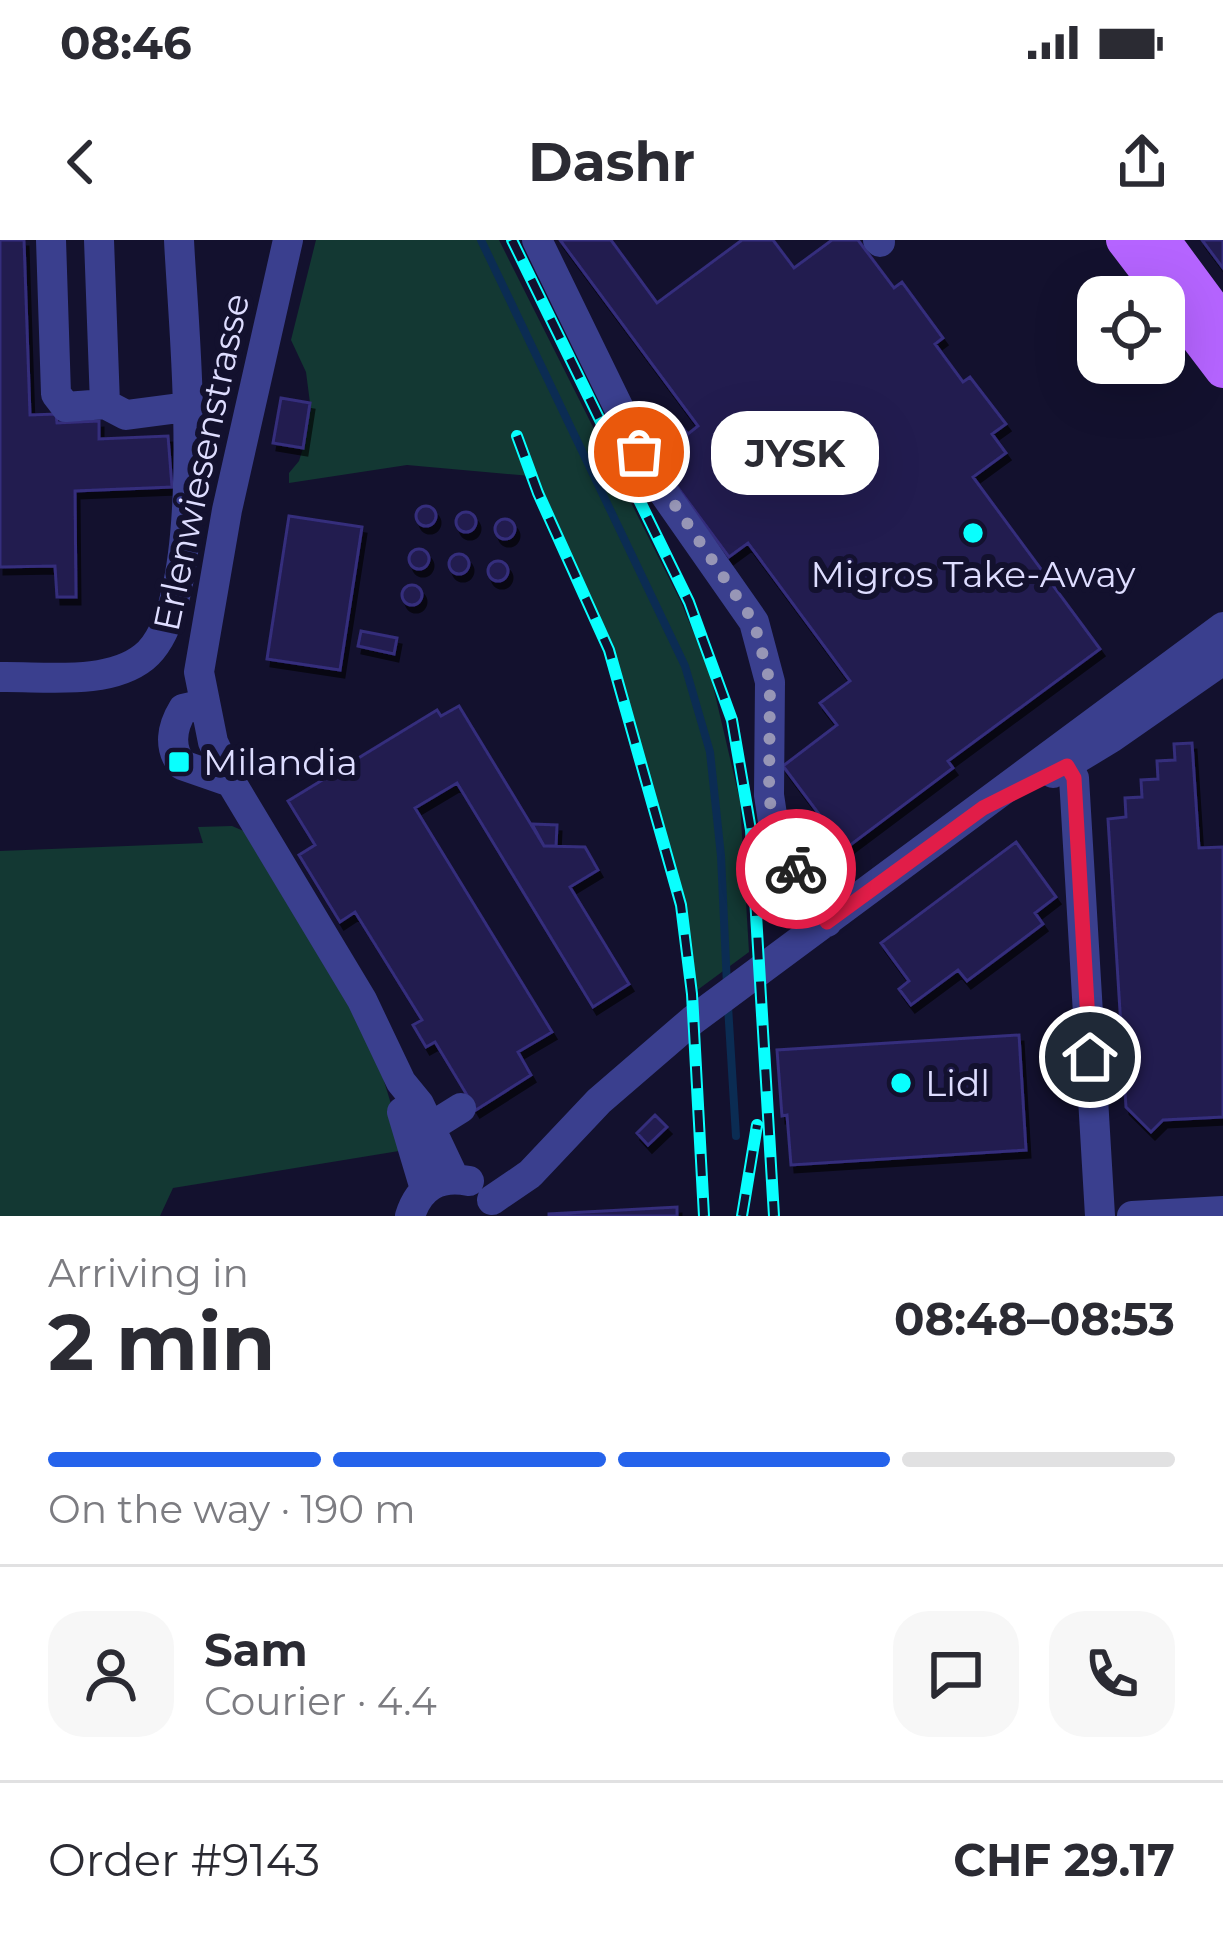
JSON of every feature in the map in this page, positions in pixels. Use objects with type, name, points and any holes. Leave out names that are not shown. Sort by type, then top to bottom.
[{"type":"main road","points":[[1124,240],[1223,370]]},
{"type":"main road","points":[[1162,240],[1223,323]]},
{"type":"street","points":[[51,240],[56,394],[66,407],[105,404],[126,415],[187,407]]},
{"type":"street","points":[[99,240],[105,404]]},
{"type":"street","points":[[0,677],[107,674],[144,657],[166,631],[178,592],[188,508],[179,240]]},
{"type":"street","name":"Erlenwiesenstrasse","points":[[288,240],[203,634],[200,672],[213,742],[231,782],[362,1000],[400,1082],[429,1128],[430,1194]]},
{"type":"street","points":[[537,240],[652,476],[754,622],[770,682],[769,795],[774,828],[827,922]]},
{"type":"street","points":[[430,1194],[469,1181],[495,1208],[599,1101],[706,1010],[1223,627]]},
{"type":"street","points":[[983,808],[1067,766],[1223,660]]},
{"type":"street","points":[[1067,766],[1087,725]]},
{"type":"street","points":[[1067,766],[1074,778],[1100,1216]]},
{"type":"street","name":"Erlenwiesenstrasse","points":[[400,1082],[401,1107],[430,1194]]},
{"type":"street","points":[[429,1128],[461,1108]]},
{"type":"street","points":[[1132,1216],[1223,1211]]},
{"type":"green space","points":[[316,240],[499,240],[681,602],[710,673],[740,801],[749,952],[692,994],[681,905],[609,650],[531,476],[407,465],[289,483],[289,473],[303,448],[310,403],[306,372],[291,340]]},
{"type":"green space","points":[[232,826],[246,832],[374,1048],[405,1150],[173,1188],[160,1216],[0,1216],[0,851],[203,843],[198,827]]},
{"type":"building","points":[[0,240],[24,240],[30,415],[56,414],[57,423],[99,421],[99,439],[168,436],[172,487],[75,491],[76,597],[57,597],[55,566],[0,567]]},
{"type":"building","points":[[560,240],[611,240],[657,303],[742,240],[773,240],[794,268],[832,240],[858,240],[894,288],[902,282],[943,338],[935,344],[963,382],[970,377],[1006,424],[992,434],[1006,453],[973,477],[1100,649],[948,761],[953,768],[845,849],[783,766],[837,725],[820,703],[850,681],[748,543],[729,557],[650,450],[682,427],[688,434],[698,426]]},
{"type":"building","points":[[1202,240],[1223,240],[1223,268]]},
{"type":"building","points":[[281,398],[310,403],[303,448],[273,443]]},
{"type":"building","points":[[426,506],[436,516],[426,526],[416,516]]},
{"type":"building","points":[[466,512],[476,522],[466,532],[456,522]]},
{"type":"building","points":[[289,516],[362,527],[340,670],[267,659]]},
{"type":"building","points":[[505,519],[515,529],[505,539],[495,529]]},
{"type":"building","points":[[419,549],[429,559],[419,569],[409,559]]},
{"type":"building","points":[[459,554],[469,564],[459,574],[449,564]]},
{"type":"building","points":[[498,561],[508,571],[498,581],[488,571]]},
{"type":"building","points":[[412,585],[422,595],[412,605],[402,595]]},
{"type":"building","points":[[361,631],[397,638],[394,654],[358,646]]},
{"type":"building","points":[[459,706],[544,846],[585,847],[598,870],[570,887],[629,984],[593,1007],[457,783],[415,808],[552,1032],[518,1052],[531,1075],[476,1110],[435,1042],[426,1047],[413,1025],[422,1020],[355,912],[340,922],[299,855],[315,845],[288,801],[437,710],[441,716]]},
{"type":"building","points":[[1192,743],[1199,848],[1223,847],[1223,1117],[1163,1120],[1151,1132],[1126,1107],[1108,819],[1126,817],[1125,798],[1142,797],[1141,780],[1158,779],[1157,761],[1175,760],[1174,744]]},
{"type":"building","points":[[532,824],[557,825],[556,846],[544,846]]},
{"type":"building","points":[[1016,842],[1056,897],[1035,913],[1043,924],[967,981],[958,970],[911,1005],[899,989],[909,981],[881,943]]},
{"type":"building","name":"Lidl","points":[[1019,1035],[1026,1150],[791,1165],[777,1050]]},
{"type":"building","points":[[655,1115],[667,1127],[648,1145],[637,1133]]},
{"type":"building","points":[[677,1207],[677,1216],[549,1216],[549,1214]]},
{"type":"waterway","points":[[481,240],[685,666],[710,752],[727,985]]},
{"type":"waterway","points":[[728,1006],[736,1136]]},
{"type":"railway","points":[[512,240],[689,602],[732,720],[751,830],[774,1216]]},
{"type":"railway","points":[[517,436],[609,650],[681,905],[692,994],[704,1216]]},
{"type":"railway","points":[[742,1216],[757,1125]]},
{"type":"way so far","points":[[639,452],[754,622],[770,682],[769,795],[774,828],[796,869]]},
{"type":"place","name":"JYSK","points":[[639,452]]},
{"type":"place","name":"Migros Take-Away","points":[[973,533]]},
{"type":"place","name":"Milandia","points":[[179,762]]},
{"type":"place","name":"Lidl","points":[[901,1083]]},
{"type":"route","points":[[796,869],[827,922],[983,808],[1067,766],[1074,778],[1090,1057]]}]
